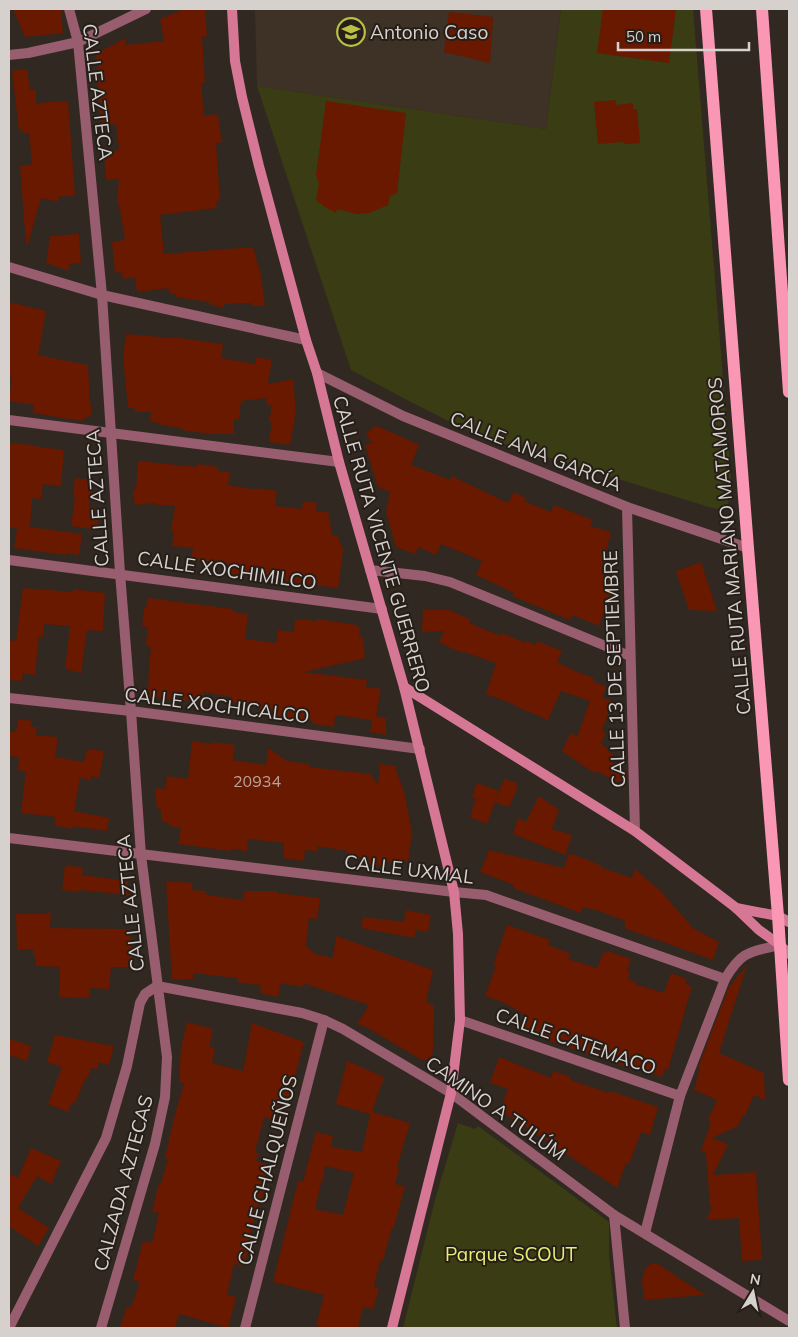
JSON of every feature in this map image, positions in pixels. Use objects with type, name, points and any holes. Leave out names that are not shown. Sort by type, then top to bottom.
[{"type":"main road","name":"CALLE RUTA VICENTE GUERRERO","points":[[232,9],[235,61],[259,166],[306,340],[317,373],[339,462],[404,687],[454,892],[458,934],[460,1020],[451,1094],[392,1328]]},
{"type":"main road","name":"CALLE RUTA MARIANO MATAMOROS","points":[[706,9],[778,916],[785,950],[789,1080]]},
{"type":"main road","points":[[762,9],[789,392]]},
{"type":"main road","points":[[404,687],[635,831],[735,908],[785,950]]},
{"type":"main road","points":[[735,908],[778,916],[789,922]]},
{"type":"street","name":"CALLE AZTECA","points":[[69,9],[78,42],[102,296],[140,855],[157,986]]},
{"type":"street","points":[[9,54],[28,53],[78,42],[146,9]]},
{"type":"street","points":[[9,267],[102,296],[306,340]]},
{"type":"street","name":"CALLE ANA GARCÍA","points":[[317,373],[403,416],[627,507],[748,548]]},
{"type":"street","points":[[9,420],[339,462]]},
{"type":"street","name":"CALLE 13 DE SEPTIEMBRE","points":[[627,507],[635,831]]},
{"type":"street","name":"CALLE XOCHIMILCO","points":[[9,560],[382,609]]},
{"type":"street","points":[[370,570],[425,576],[450,582],[630,656]]},
{"type":"street","name":"CALLE XOCHICALCO","points":[[9,698],[131,711],[420,749]]},
{"type":"street","name":"CALLE UXMAL","points":[[9,838],[486,895],[725,979]]},
{"type":"street","points":[[645,1233],[680,1096],[725,979],[734,964],[743,956],[756,950],[785,950]]},
{"type":"street","points":[[9,1328],[106,1138],[127,1066],[140,1003],[145,994],[157,986]]},
{"type":"street","name":"CAMINO A TULÚM","points":[[157,986],[302,1013],[343,1029],[451,1094],[614,1215],[789,1321]]},
{"type":"street","name":"CALZADA AZTECAS","points":[[101,1328],[155,1144],[165,1097],[167,1057],[157,986]]},
{"type":"street","name":"CALLE CHALQUEÑOS","points":[[245,1328],[324,1020]]},
{"type":"street","name":"CALLE CATEMACO","points":[[460,1020],[680,1096]]},
{"type":"street","points":[[614,1215],[625,1328]]},
{"type":"shaded area","points":[[255,9],[561,9],[546,129],[257,86]]},
{"type":"green space","points":[[561,9],[693,9],[732,489],[726,510],[712,508],[476,435],[351,370],[257,86],[546,129]]},
{"type":"green space","name":"Parque SCOUT","points":[[458,1123],[475,1129],[478,1126],[609,1222],[609,1256],[617,1328],[403,1328],[436,1196]]},
{"type":"building","points":[[13,9],[61,9],[63,33],[25,37]]},
{"type":"building","points":[[185,9],[205,9],[207,36],[202,37],[205,82],[201,83],[204,116],[218,114],[222,142],[216,143],[220,201],[216,201],[217,208],[160,215],[164,254],[253,247],[261,275],[265,306],[251,306],[251,303],[224,304],[224,308],[209,304],[209,302],[176,297],[176,294],[169,293],[168,288],[137,292],[135,277],[123,279],[121,272],[115,273],[112,242],[125,240],[119,204],[117,203],[119,179],[106,180],[104,152],[119,150],[116,124],[101,125],[96,54],[125,38],[125,45],[164,41],[160,19]]},
{"type":"building","points":[[603,9],[676,9],[669,63],[597,53]]},
{"type":"building","points":[[449,12],[493,17],[490,63],[444,52]]},
{"type":"building","points":[[27,69],[30,90],[36,90],[36,103],[68,101],[75,195],[58,197],[58,202],[41,198],[28,244],[26,244],[20,166],[32,164],[29,133],[23,134],[23,130],[19,131],[12,71]]},
{"type":"building","points":[[616,100],[616,105],[633,103],[633,109],[637,109],[640,143],[598,144],[594,102]]},
{"type":"building","points":[[326,101],[406,113],[397,193],[390,196],[388,205],[369,213],[357,214],[337,209],[336,213],[316,200],[319,184],[316,175]]},
{"type":"building","points":[[79,234],[81,263],[69,264],[70,271],[46,263],[50,236]]},
{"type":"building","points":[[9,302],[46,311],[38,355],[88,365],[92,414],[81,421],[33,413],[34,405],[9,401],[12,377],[9,376]]},
{"type":"building","points":[[126,334],[172,337],[223,344],[221,358],[255,364],[256,357],[272,360],[268,384],[293,379],[296,411],[290,445],[269,442],[272,422],[269,422],[272,405],[267,406],[266,398],[241,401],[239,420],[234,419],[234,434],[211,434],[181,430],[181,428],[150,421],[151,412],[134,412],[135,408],[128,408],[123,357]]},
{"type":"building","points":[[375,426],[419,445],[411,465],[450,480],[452,476],[508,503],[514,492],[526,498],[524,501],[551,512],[554,505],[593,520],[590,526],[611,532],[601,571],[606,573],[603,578],[613,582],[613,605],[607,603],[599,626],[573,615],[570,620],[512,596],[514,593],[476,575],[482,561],[441,544],[436,555],[419,547],[415,554],[396,547],[386,512],[390,492],[378,487],[365,445],[372,443],[366,434]]},
{"type":"building","points":[[9,443],[64,450],[61,486],[43,484],[41,499],[32,498],[30,527],[82,534],[79,555],[14,548],[17,528],[9,528]]},
{"type":"building","points":[[138,461],[218,467],[218,471],[230,472],[228,485],[277,491],[275,506],[302,509],[303,501],[317,503],[316,512],[328,511],[332,535],[338,536],[343,551],[338,588],[230,574],[231,565],[191,560],[193,548],[172,546],[174,531],[171,531],[175,506],[156,505],[156,503],[135,505],[133,490],[136,490]]},
{"type":"building","points":[[75,478],[93,480],[89,507],[97,508],[99,530],[71,526],[75,498],[73,498]]},
{"type":"building","points":[[701,562],[717,611],[689,610],[676,571]]},
{"type":"building","points":[[23,588],[73,592],[73,589],[105,593],[103,631],[87,630],[81,673],[65,669],[70,626],[44,624],[43,637],[39,636],[35,675],[23,673],[22,681],[9,680],[9,640],[16,641]]},
{"type":"building","points":[[148,598],[233,609],[233,612],[248,614],[245,639],[276,643],[278,630],[294,632],[295,619],[317,621],[317,619],[357,625],[357,628],[360,628],[359,637],[363,637],[365,658],[304,672],[367,680],[366,687],[381,689],[376,716],[386,718],[386,735],[370,732],[372,720],[335,715],[334,727],[313,724],[313,721],[273,716],[273,712],[259,710],[260,706],[232,702],[232,697],[204,692],[202,702],[148,697],[151,647],[146,646],[148,627],[142,626],[144,608],[146,608]]},
{"type":"building","points":[[423,609],[449,610],[470,619],[469,623],[501,636],[502,633],[536,645],[537,641],[562,651],[557,662],[594,678],[593,682],[606,686],[602,698],[612,701],[602,732],[606,733],[601,743],[614,755],[610,761],[627,772],[627,777],[618,782],[596,771],[594,773],[562,751],[571,733],[577,737],[590,701],[561,691],[548,720],[486,694],[496,663],[453,649],[439,642],[444,631],[422,632]]},
{"type":"building","points":[[18,719],[32,721],[31,727],[37,727],[36,735],[58,737],[55,757],[84,762],[87,749],[104,751],[99,778],[91,776],[91,780],[80,778],[74,811],[109,818],[107,831],[73,826],[72,829],[54,825],[56,817],[21,813],[26,771],[18,770],[19,757],[9,756],[9,731],[16,732]]},
{"type":"building","points":[[192,741],[235,745],[233,760],[266,765],[268,748],[287,761],[309,764],[309,767],[370,774],[378,785],[380,764],[395,766],[405,795],[412,833],[408,862],[399,860],[398,864],[382,861],[381,866],[369,864],[369,858],[347,856],[348,851],[317,846],[317,851],[305,850],[304,861],[283,858],[284,843],[248,839],[247,851],[231,849],[230,851],[178,844],[181,828],[170,826],[170,824],[161,820],[161,809],[157,809],[155,788],[165,789],[167,776],[188,779]]},
{"type":"building","points":[[504,779],[517,783],[516,787],[518,787],[509,807],[495,802]]},
{"type":"building","points":[[477,783],[499,791],[487,824],[470,817],[476,798],[472,797]]},
{"type":"building","points":[[539,796],[559,810],[552,829],[572,835],[565,855],[513,834],[518,818],[526,822]]},
{"type":"building","points":[[489,850],[564,868],[569,853],[598,864],[602,868],[632,878],[635,869],[658,888],[693,928],[719,942],[713,960],[624,928],[626,921],[583,907],[581,913],[513,888],[514,885],[480,872]]},
{"type":"building","points":[[65,866],[83,867],[82,875],[128,881],[129,895],[62,890]]},
{"type":"building","points":[[166,881],[193,883],[191,890],[206,891],[205,894],[244,900],[244,891],[278,891],[278,893],[320,898],[317,919],[309,918],[306,946],[315,954],[333,958],[336,936],[433,970],[426,1002],[434,1006],[433,1052],[430,1058],[422,1060],[366,1027],[357,1024],[369,1005],[303,983],[302,987],[281,983],[278,997],[260,993],[261,985],[237,982],[237,978],[193,973],[193,979],[172,980]]},
{"type":"building","points":[[406,910],[431,915],[428,932],[416,930],[414,938],[361,928],[363,917],[404,922]]},
{"type":"building","points":[[51,913],[50,928],[130,929],[133,967],[111,967],[109,989],[90,988],[89,998],[59,997],[60,967],[36,966],[33,949],[17,950],[16,914]]},
{"type":"building","points":[[507,925],[550,940],[548,945],[571,954],[568,959],[597,968],[604,951],[631,959],[627,972],[630,972],[628,979],[635,982],[635,984],[664,993],[671,973],[687,979],[685,984],[692,986],[668,1070],[665,1068],[662,1077],[638,1069],[637,1071],[521,1031],[526,1015],[502,1002],[485,996],[496,966],[493,966]]},
{"type":"building","points":[[747,965],[719,1053],[764,1073],[765,1100],[754,1095],[745,1116],[743,1115],[738,1126],[712,1138],[728,1144],[713,1175],[756,1172],[762,1260],[742,1261],[739,1218],[706,1220],[713,1206],[710,1207],[706,1153],[701,1151],[711,1122],[708,1120],[717,1100],[694,1090],[700,1068],[698,1068],[729,987]]},
{"type":"building","points":[[187,1022],[213,1029],[209,1047],[215,1048],[212,1063],[243,1071],[252,1023],[304,1042],[283,1123],[264,1117],[255,1152],[259,1154],[256,1161],[269,1165],[264,1185],[266,1185],[260,1205],[258,1205],[247,1246],[249,1247],[244,1266],[234,1264],[227,1295],[236,1297],[228,1328],[179,1314],[175,1328],[120,1328],[127,1306],[131,1308],[140,1282],[133,1280],[143,1241],[152,1243],[159,1213],[152,1212],[158,1186],[160,1186],[168,1159],[165,1158],[184,1083],[179,1082],[181,1048]]},
{"type":"building","points":[[55,1035],[114,1046],[109,1065],[99,1062],[97,1069],[91,1068],[75,1103],[72,1102],[68,1112],[48,1104],[62,1067],[47,1062]]},
{"type":"building","points":[[9,1039],[31,1046],[27,1061],[9,1055]]},
{"type":"building","points":[[499,1057],[551,1078],[553,1071],[571,1077],[570,1080],[658,1107],[650,1135],[641,1132],[629,1164],[626,1163],[617,1188],[500,1110],[508,1089],[490,1083]]},
{"type":"building","points":[[347,1061],[384,1077],[372,1112],[410,1123],[397,1167],[399,1168],[395,1184],[405,1186],[383,1261],[380,1260],[374,1287],[379,1288],[373,1309],[363,1307],[358,1328],[326,1328],[316,1326],[324,1295],[273,1282],[298,1181],[303,1182],[316,1132],[333,1136],[331,1147],[362,1152],[370,1114],[336,1104]],"holes":[[[325,1166],[354,1173],[343,1215],[315,1209]]]},
{"type":"building","points":[[31,1148],[61,1161],[51,1184],[37,1176],[18,1208],[49,1228],[38,1246],[9,1226],[9,1173],[18,1178]]},
{"type":"building","points":[[652,1263],[658,1264],[705,1295],[644,1300],[642,1280],[645,1269]]},
{"type":"place","name":"Antonio Caso","points":[[351,32]]}]
